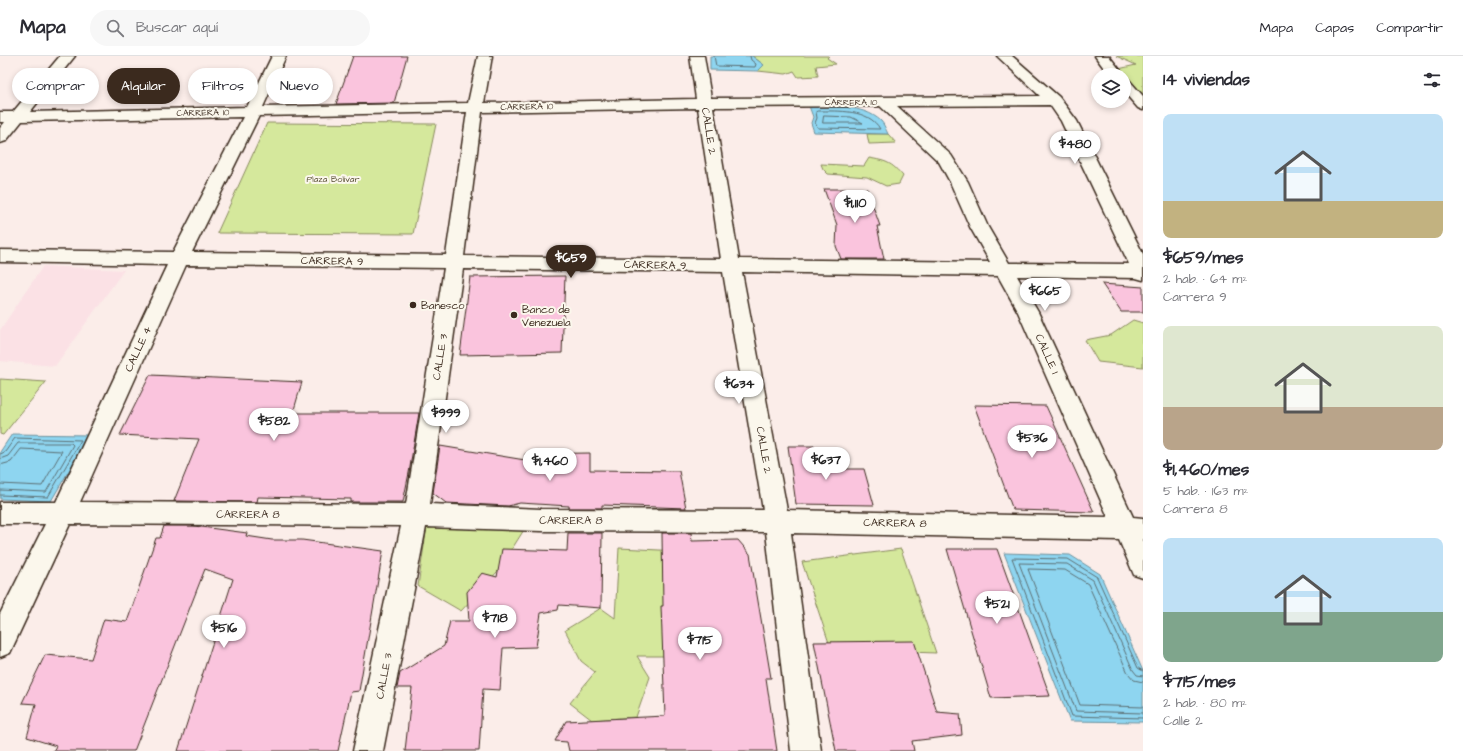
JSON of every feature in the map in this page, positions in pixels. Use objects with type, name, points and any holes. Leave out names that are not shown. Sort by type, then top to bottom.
[{"type":"street","points":[[0,138],[16,116],[68,56]]},
{"type":"street","name":"CALLE 4","points":[[0,643],[63,513],[180,259],[254,112],[279,56]]},
{"type":"street","name":"CALLE 3","points":[[368,751],[416,515],[454,263],[475,108],[485,56]]},
{"type":"street","name":"CALLE 2","points":[[697,56],[731,265],[777,520],[806,751]]},
{"type":"street","points":[[1004,56],[1054,100],[1069,121],[1143,272]]},
{"type":"street","points":[[1102,56],[1111,68]]},
{"type":"street","points":[[1131,91],[1143,105]]},
{"type":"street","name":"CARRERA 10","points":[[0,117],[704,103],[1054,100]]},
{"type":"street","name":"CALLE 1","points":[[884,102],[945,158],[959,182],[979,227],[1028,312],[1134,529],[1143,566]]},
{"type":"street","name":"CARRERA 9","points":[[0,256],[454,263],[731,265],[1143,272]]},
{"type":"street","name":"CARRERA 8","points":[[0,513],[416,515],[541,520],[777,520],[1134,529]]},
{"type":"shaded area","points":[[43,266],[124,270],[55,366],[0,361],[0,330]]},
{"type":"green space","points":[[752,56],[829,56],[827,58],[836,64],[816,66],[818,76],[798,77],[794,71],[786,74],[758,71],[764,65]]},
{"type":"green space","points":[[1116,56],[1143,56],[1143,102],[1131,90],[1131,68],[1123,68],[1136,65]]},
{"type":"green space","name":"Plaza Bolívar","points":[[267,123],[436,124],[413,234],[217,233]]},
{"type":"green space","points":[[867,134],[888,134],[896,143],[869,144]]},
{"type":"green space","points":[[869,158],[884,161],[895,168],[903,176],[899,184],[886,186],[867,177],[828,174],[823,169],[821,164],[864,166]]},
{"type":"green space","points":[[1133,320],[1143,323],[1143,367],[1098,362],[1085,340],[1111,335]]},
{"type":"green space","points":[[0,379],[46,382],[3,435],[0,434]]},
{"type":"green space","points":[[527,525],[498,571],[461,611],[418,586],[427,526]]},
{"type":"green space","points":[[619,548],[679,551],[681,656],[637,656],[650,677],[636,717],[592,720],[570,703],[595,672],[581,661],[565,630],[601,608],[615,618]]},
{"type":"green space","points":[[901,549],[936,653],[831,649],[802,562]]},
{"type":"water","points":[[710,56],[752,56],[764,65],[758,71],[710,70]]},
{"type":"water","points":[[809,106],[847,108],[865,112],[881,121],[888,134],[814,132],[811,123],[813,117]]},
{"type":"water","points":[[12,434],[90,435],[51,501],[0,499],[0,452]]},
{"type":"water","points":[[1004,553],[1070,555],[1100,574],[1143,671],[1143,722],[1070,721]]},
{"type":"building","points":[[353,56],[407,56],[394,103],[336,104]]},
{"type":"building","points":[[824,189],[867,189],[880,226],[877,226],[884,259],[841,259],[836,246],[837,225]]},
{"type":"building","name":"Banco de Venezuela","points":[[565,276],[562,353],[460,355],[470,277]]},
{"type":"building","points":[[1102,284],[1143,287],[1143,312],[1121,312]]},
{"type":"building","points":[[150,375],[302,382],[293,413],[419,413],[403,502],[351,502],[351,499],[258,497],[257,502],[174,501],[199,439],[120,435]]},
{"type":"building","points":[[974,405],[1046,406],[1094,512],[1013,510]]},
{"type":"building","points":[[440,446],[525,460],[525,454],[590,453],[590,470],[679,471],[686,508],[602,505],[602,508],[569,508],[569,506],[520,503],[508,506],[446,503],[433,493]]},
{"type":"building","points":[[788,446],[815,446],[819,469],[864,469],[874,505],[796,504]]},
{"type":"building","points":[[164,526],[194,526],[247,533],[246,536],[272,540],[302,540],[383,551],[359,691],[351,692],[338,751],[178,751],[233,579],[205,569],[134,751],[53,751],[56,746],[27,737],[36,704],[22,703],[45,655],[91,659],[104,619],[127,622],[156,538],[160,538]]},
{"type":"building","points":[[568,533],[602,533],[601,608],[559,605],[558,610],[541,613],[536,647],[503,648],[500,690],[483,689],[479,751],[405,751],[412,688],[397,688],[400,673],[444,646],[450,621],[469,621],[467,592],[482,573],[497,577],[502,549],[567,551]]},
{"type":"building","points":[[662,533],[691,533],[692,541],[738,540],[750,554],[771,678],[766,678],[777,751],[569,751],[567,742],[555,741],[566,721],[665,716],[661,606],[663,606]]},
{"type":"building","points":[[947,549],[997,549],[1050,696],[991,698]]},
{"type":"building","points":[[914,641],[937,712],[960,714],[962,735],[912,741],[914,751],[836,751],[814,642]]},
{"type":"place","name":"Banesco","points":[[413,305]]},
{"type":"place","name":"Banco de Venezuela","points":[[514,315]]}]
